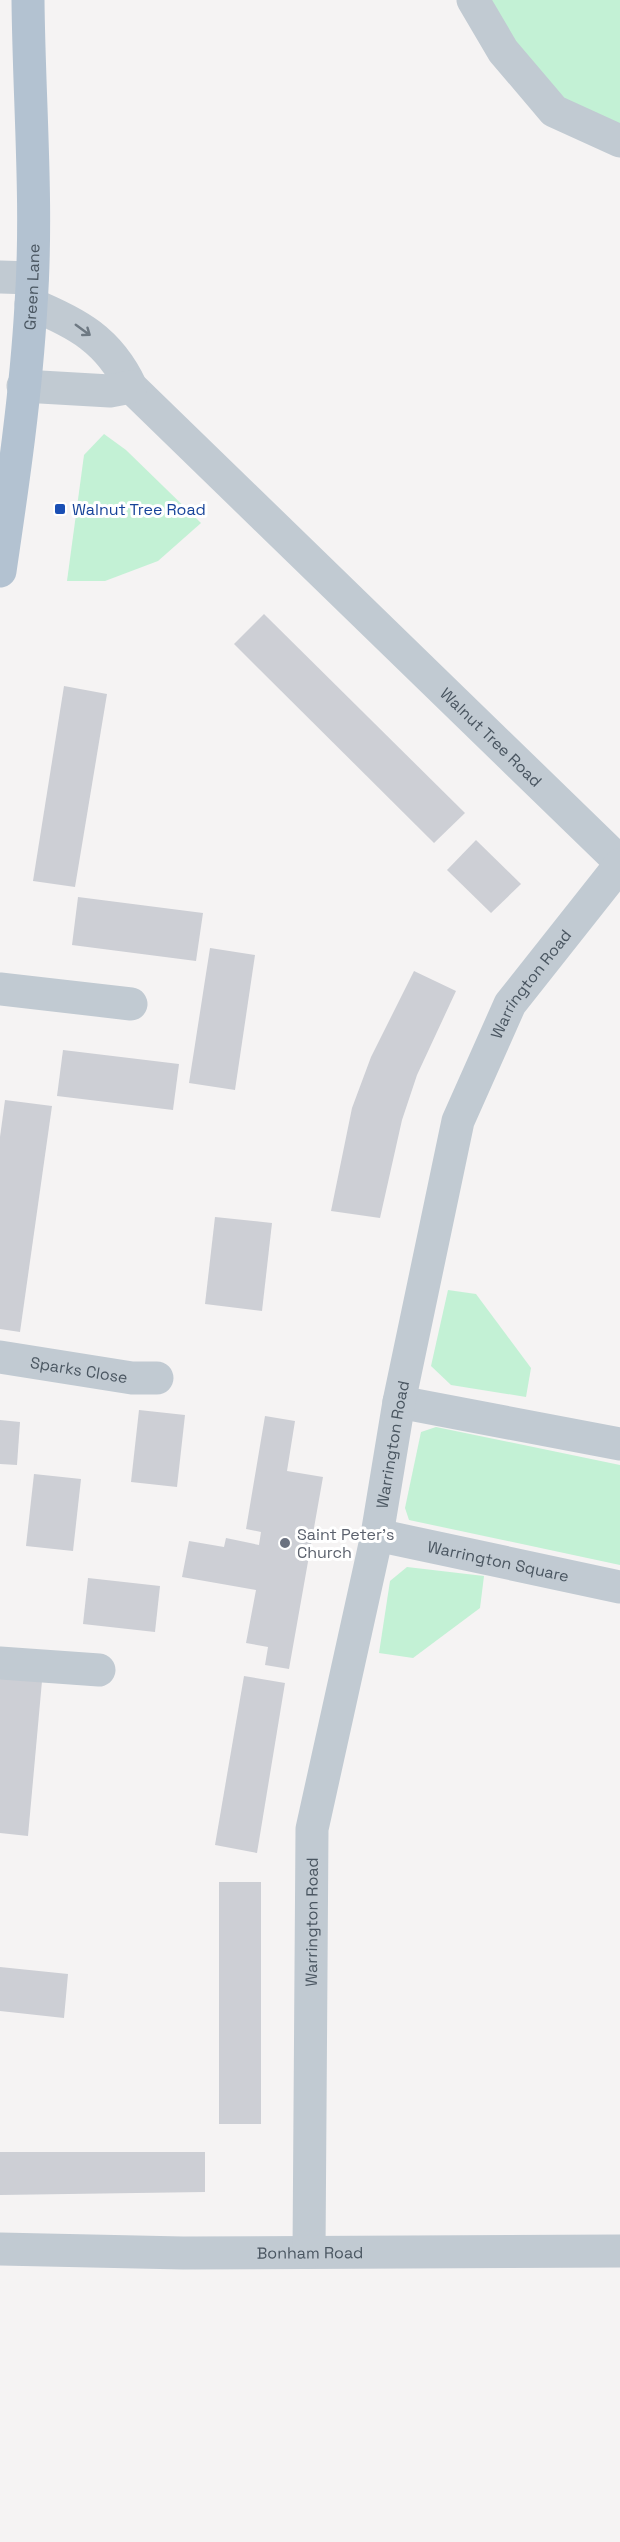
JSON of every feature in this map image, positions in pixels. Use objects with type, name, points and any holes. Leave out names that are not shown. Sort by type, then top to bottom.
[{"type":"main road","name":"Green Lane","points":[[0,571],[23,386],[21,286],[28,0]]},
{"type":"street","points":[[473,0],[503,51],[554,111],[620,141]]},
{"type":"street","name":"Walnut Tree Road","points":[[21,286],[98,341],[120,364],[131,387],[620,863]]},
{"type":"street","points":[[23,386],[110,391],[131,387]]},
{"type":"street","name":"Warrington Road","points":[[309,2253],[312,1829],[376,1535],[399,1402],[458,1121],[510,1004],[620,863]]},
{"type":"street","points":[[0,989],[131,1004]]},
{"type":"street","name":"Sparks Close","points":[[0,1357],[132,1378],[157,1378]]},
{"type":"street","points":[[399,1402],[620,1444]]},
{"type":"street","name":"Warrington Square","points":[[376,1535],[620,1587]]},
{"type":"street","points":[[0,1663],[99,1670]]},
{"type":"street","name":"Bonham Road","points":[[0,2249],[183,2253],[620,2251]]},
{"type":"green space","points":[[473,0],[620,0],[620,141],[554,111]]},
{"type":"green space","points":[[104,434],[126,450],[201,523],[158,561],[105,581],[67,581],[84,455]]},
{"type":"green space","points":[[448,1290],[476,1294],[531,1368],[526,1397],[451,1385],[431,1366]]},
{"type":"green space","points":[[436,1427],[620,1465],[620,1565],[409,1520],[405,1508],[421,1432]]},
{"type":"green space","points":[[407,1567],[484,1576],[480,1608],[413,1658],[379,1653],[390,1581]]},
{"type":"building","points":[[264,614],[465,813],[434,843],[234,644]]},
{"type":"building","points":[[64,686],[107,694],[75,887],[33,881]]},
{"type":"building","points":[[476,840],[521,884],[491,913],[447,870]]},
{"type":"building","points":[[78,897],[203,913],[196,961],[72,945]]},
{"type":"building","points":[[210,948],[255,955],[235,1090],[189,1083]]},
{"type":"building","points":[[414,971],[456,991],[417,1075],[402,1120],[380,1218],[331,1211],[352,1108],[371,1057]]},
{"type":"building","points":[[63,1050],[179,1064],[173,1110],[57,1096]]},
{"type":"building","points":[[5,1100],[52,1106],[20,1332],[0,1329],[0,1137]]},
{"type":"building","points":[[215,1217],[272,1223],[262,1311],[205,1304]]},
{"type":"building","points":[[139,1410],[185,1415],[177,1487],[131,1482]]},
{"type":"building","name":"Saint Peter's Church","points":[[265,1416],[295,1421],[287,1471],[323,1477],[289,1669],[265,1665],[268,1647],[246,1643],[256,1590],[182,1577],[189,1541],[224,1547],[226,1538],[259,1545],[261,1532],[246,1529]]},
{"type":"building","points":[[0,1420],[20,1422],[17,1465],[0,1464]]},
{"type":"building","points":[[34,1474],[81,1479],[73,1551],[26,1546]]},
{"type":"building","points":[[88,1578],[160,1586],[155,1632],[83,1624]]},
{"type":"building","points":[[244,1676],[285,1683],[257,1853],[215,1845]]},
{"type":"building","points":[[0,1678],[42,1681],[28,1836],[0,1833]]},
{"type":"building","points":[[219,1882],[261,1882],[261,2124],[219,2124]]},
{"type":"building","points":[[0,1967],[68,1974],[64,2018],[0,2011]]},
{"type":"building","points":[[0,2152],[205,2152],[205,2192],[0,2195]]},
{"type":"place","name":"Walnut Tree Road","points":[[60,509]]},
{"type":"place","name":"Saint Peter's Church","points":[[285,1543]]}]
